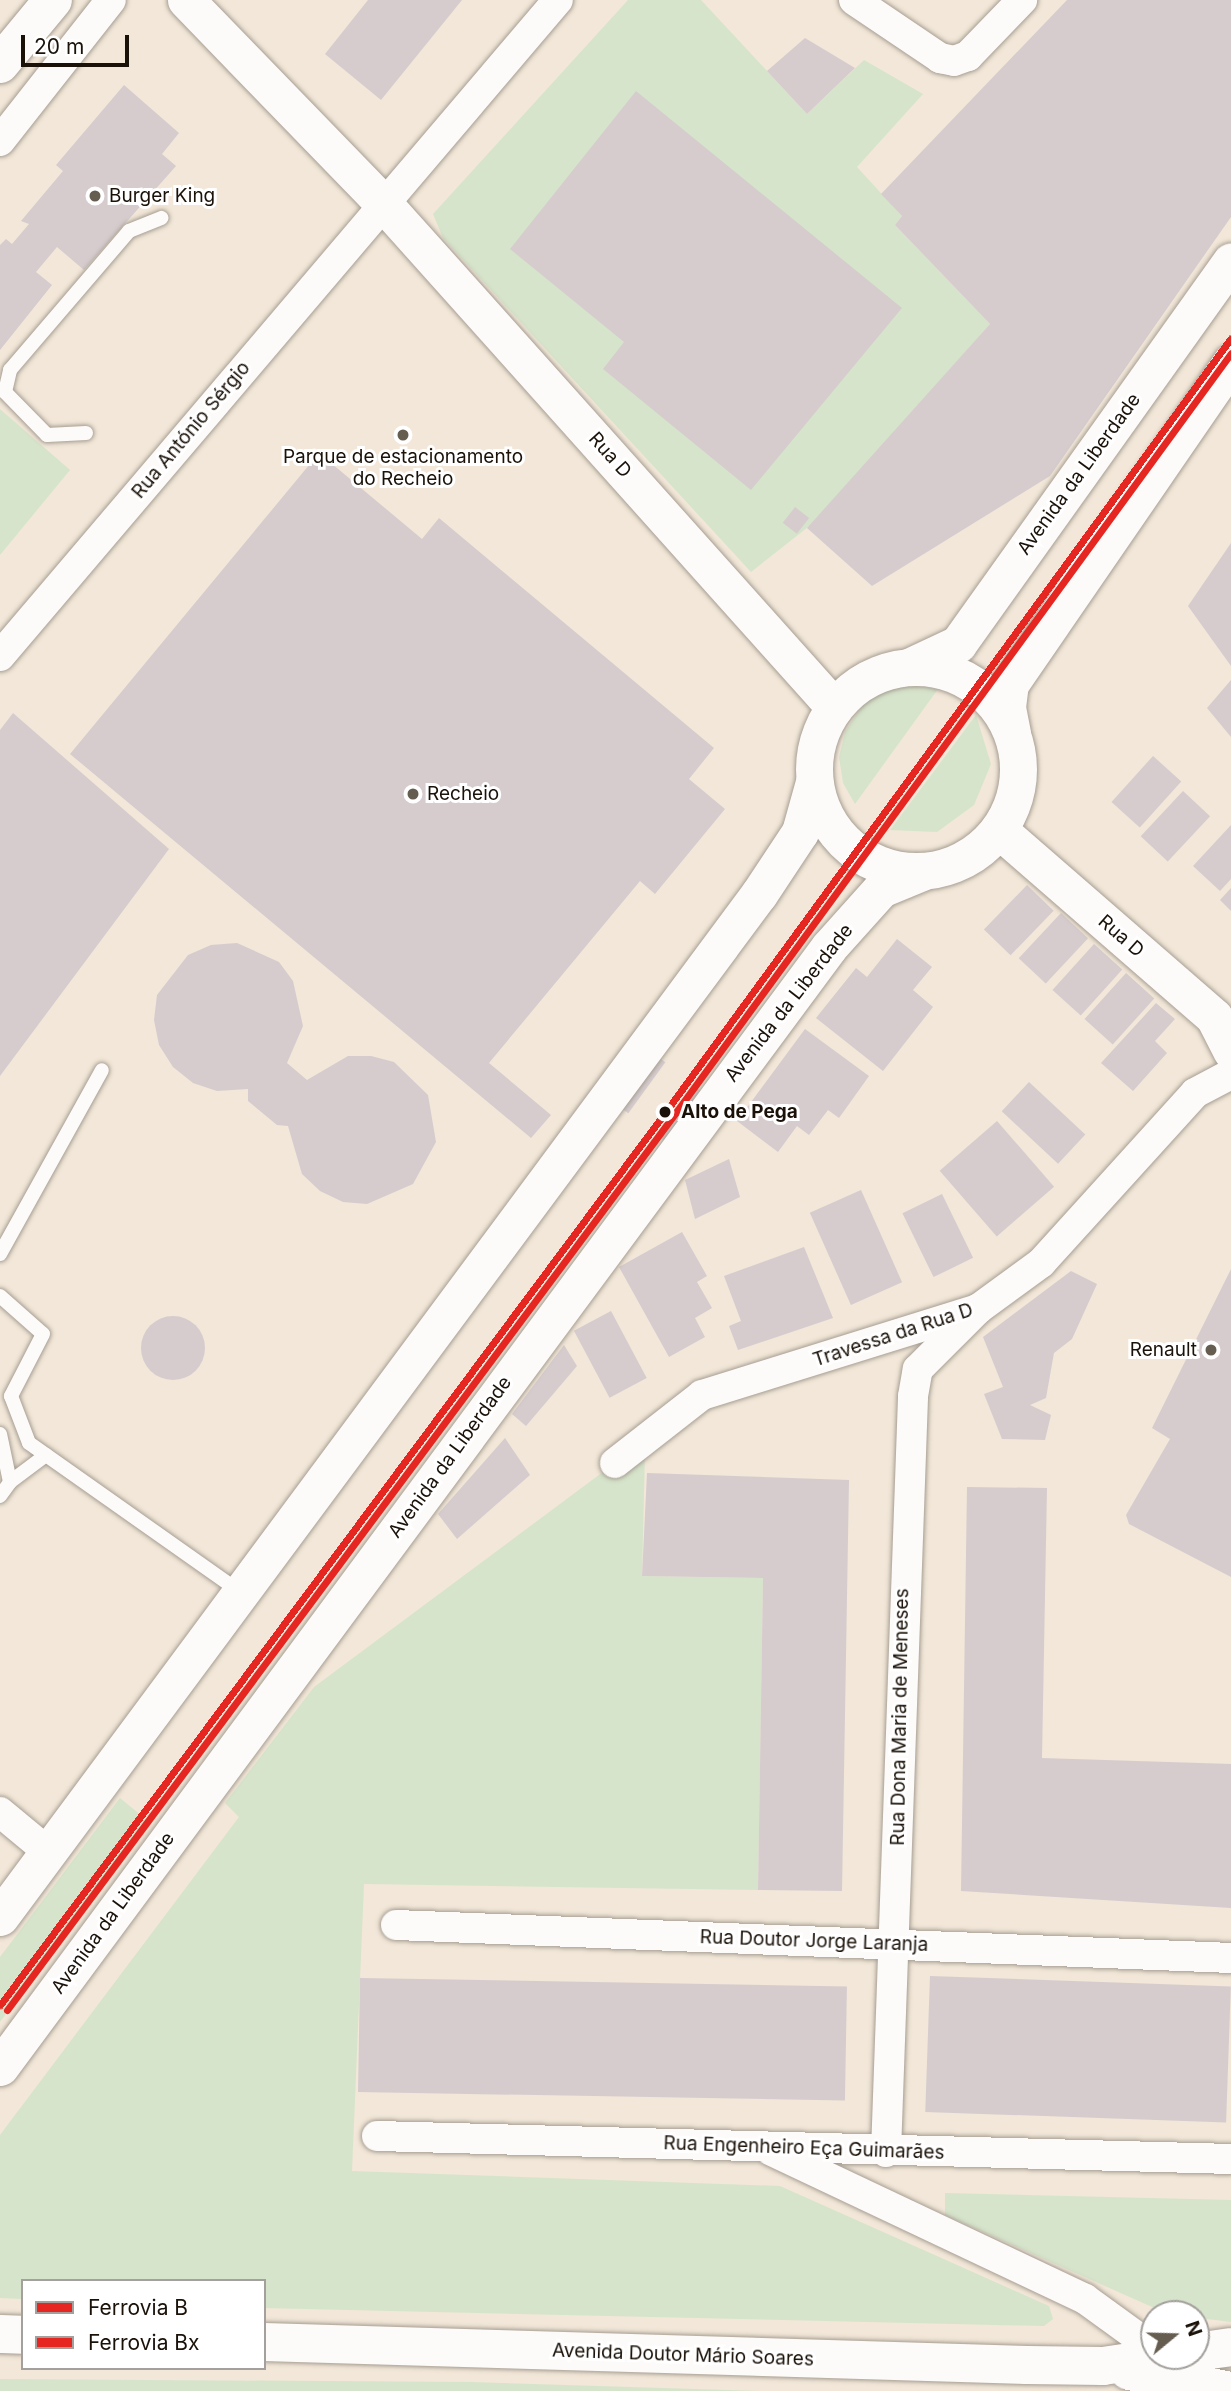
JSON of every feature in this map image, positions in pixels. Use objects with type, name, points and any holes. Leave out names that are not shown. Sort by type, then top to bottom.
[{"type":"main road","points":[[0,64],[47,2]]},
{"type":"main road","points":[[0,2334],[21,2335]]},
{"type":"main road","name":"Avenida Doutor Mário Soares","points":[[266,2342],[1103,2366],[1231,2391]]},
{"type":"main road","name":"Avenida Doutor Mário Soares","points":[[1210,2349],[1231,2347]]},
{"type":"main road","name":"Avenida Doutor Mário Soares","points":[[1103,2366],[1140,2359]]},
{"type":"street","points":[[0,141],[111,0]]},
{"type":"street","name":"Rua D","points":[[186,0],[384,204],[834,707]]},
{"type":"street","name":"Rua António Sérgio","points":[[0,656],[558,0]]},
{"type":"street","points":[[868,4],[940,58],[954,61],[968,56],[1022,0]]},
{"type":"street","name":"Avenida da Liberdade","points":[[911,666],[958,644],[1231,261]]},
{"type":"street","points":[[814,782],[832,827],[848,845],[890,868],[922,872],[975,853],[999,830],[1014,800],[1019,767],[1007,707],[1010,684],[1231,363]]},
{"type":"street","points":[[0,1917],[759,894],[800,832],[814,782],[821,730],[834,707],[855,686],[881,671],[911,666],[954,673],[973,683],[1003,714],[1013,734]]},
{"type":"street","name":"Rua D","points":[[999,830],[1214,1017],[1231,1051]]},
{"type":"street","name":"Avenida da Liberdade","points":[[0,2067],[829,947],[881,889],[922,872]]},
{"type":"street","name":"Travessa da Rua D","points":[[615,1463],[702,1395],[978,1309],[1041,1263],[1195,1093],[1231,1074]]},
{"type":"street","name":"Rua Dona Maria de Meneses","points":[[886,2152],[913,1396],[918,1369],[978,1309]]},
{"type":"street","points":[[0,1812],[47,1851]]},
{"type":"street","name":"Rua Doutor Jorge Laranja","points":[[396,1925],[1231,1958]]},
{"type":"street","name":"Rua Engenheiro Eça Guimarães","points":[[377,2136],[762,2146],[886,2152],[1231,2159]]},
{"type":"street","points":[[762,2146],[879,2206],[1085,2299],[1140,2335]]},
{"type":"lane","points":[[86,433],[47,435],[5,392],[10,370],[129,231],[162,218]]},
{"type":"lane","points":[[0,1254],[103,1070]]},
{"type":"lane","points":[[0,1296],[43,1334],[11,1396],[29,1443],[240,1592]]},
{"type":"lane","points":[[10,1482],[0,1432],[20,1420]]},
{"type":"lane","points":[[0,1496],[10,1482],[46,1455]]},
{"type":"green space","points":[[628,0],[701,0],[807,114],[864,60],[923,94],[857,167],[902,216],[895,225],[990,324],[817,520],[751,572],[443,238],[433,214]]},
{"type":"green space","points":[[0,409],[70,470],[0,555]]},
{"type":"green space","points":[[906,685],[938,689],[855,804],[843,783],[839,757],[845,732],[867,698]]},
{"type":"green space","points":[[976,715],[991,764],[974,805],[937,832],[890,830]]},
{"type":"green space","points":[[645,1451],[642,1576],[763,1578],[758,1890],[364,1884],[352,2171],[780,2186],[1049,2306],[1053,2319],[1044,2326],[266,2308],[266,2279],[21,2279],[21,2299],[0,2298],[0,2135],[239,1817],[225,1803],[314,1687],[615,1463]]},
{"type":"green space","points":[[120,1798],[148,1821],[0,2022],[0,1957]]},
{"type":"green space","points":[[945,2193],[1231,2200],[1231,2322],[1210,2319],[1210,2300],[1140,2302],[945,2215]]},
{"type":"green space","points":[[0,2379],[471,2382],[760,2391],[0,2391]]},
{"type":"building","points":[[368,0],[462,0],[381,100],[325,54]]},
{"type":"building","points":[[1067,0],[1231,0],[1231,217],[1050,476],[872,586],[807,528],[990,324],[895,225],[902,216],[881,194]]},
{"type":"building","points":[[805,38],[855,68],[807,114],[767,71]]},
{"type":"building","name":"Burger King","points":[[124,85],[179,133],[162,154],[176,166],[84,270],[57,247],[36,272],[52,285],[0,350],[0,245],[6,239],[12,244],[29,224],[21,221],[63,171],[56,165]]},
{"type":"building","points":[[636,91],[902,308],[751,490],[603,369],[624,342],[510,249]]},
{"type":"building","name":"Recheio","points":[[319,453],[422,539],[439,518],[714,748],[689,779],[725,809],[655,894],[640,881],[489,1063],[551,1115],[531,1138],[70,754]]},
{"type":"building","points":[[795,507],[809,518],[797,534],[783,523]]},
{"type":"building","points":[[1231,543],[1231,666],[1188,606]]},
{"type":"building","points":[[1231,680],[1231,737],[1207,708]]},
{"type":"building","points":[[13,713],[169,849],[0,1076],[0,730]]},
{"type":"building","points":[[1153,756],[1181,781],[1140,828],[1112,802]]},
{"type":"building","points":[[1183,791],[1210,816],[1168,862],[1141,836]]},
{"type":"building","points":[[1231,825],[1231,879],[1220,891],[1193,866]]},
{"type":"building","points":[[1027,885],[1054,911],[1011,955],[984,930]]},
{"type":"building","points":[[1231,888],[1231,911],[1220,900]]},
{"type":"building","points":[[1061,913],[1088,938],[1046,984],[1019,958]]},
{"type":"building","points":[[897,939],[932,967],[913,990],[933,1007],[883,1071],[816,1018],[856,968],[867,977]]},
{"type":"building","points":[[237,943],[279,962],[293,981],[303,1026],[287,1063],[307,1080],[348,1056],[371,1056],[394,1062],[428,1095],[436,1142],[413,1184],[367,1204],[343,1202],[320,1191],[302,1174],[288,1126],[277,1125],[248,1101],[248,1089],[217,1091],[193,1083],[173,1067],[159,1045],[154,1020],[157,995],[188,955],[211,945]]},
{"type":"building","points":[[1094,944],[1122,969],[1081,1016],[1053,990]]},
{"type":"building","points":[[1126,973],[1154,998],[1113,1045],[1085,1019]]},
{"type":"building","points":[[1156,1003],[1175,1019],[1155,1041],[1167,1053],[1133,1091],[1101,1063]]},
{"type":"building","points":[[805,1029],[869,1076],[839,1118],[828,1110],[809,1135],[797,1126],[778,1152],[737,1121]]},
{"type":"building","points":[[654,1054],[665,1062],[628,1113],[617,1105]]},
{"type":"building","points":[[1029,1082],[1085,1135],[1058,1164],[1002,1111]]},
{"type":"building","points":[[697,1088],[707,1095],[671,1146],[661,1139]]},
{"type":"building","points":[[997,1121],[1054,1187],[997,1237],[940,1171]]},
{"type":"building","points":[[729,1159],[740,1197],[695,1219],[685,1180]]},
{"type":"building","points":[[861,1190],[902,1282],[851,1305],[810,1213]]},
{"type":"building","points":[[942,1194],[973,1258],[934,1277],[902,1213]]},
{"type":"building","points":[[682,1232],[707,1276],[697,1282],[712,1308],[695,1318],[705,1337],[669,1357],[619,1267]]},
{"type":"building","points":[[804,1247],[833,1318],[738,1350],[729,1326],[741,1321],[724,1276]]},
{"type":"building","name":"Renault","points":[[1231,1269],[1231,1577],[1129,1524],[1126,1515],[1170,1439],[1152,1428]]},
{"type":"building","points":[[1071,1271],[1097,1284],[1072,1339],[1054,1353],[1046,1398],[1030,1405],[1051,1415],[1045,1440],[1002,1439],[984,1394],[1003,1387],[983,1337]]},
{"type":"building","points":[[611,1311],[647,1378],[610,1398],[574,1331]]},
{"type":"building","points":[[173,1316],[191,1322],[199,1330],[205,1348],[199,1366],[191,1374],[173,1380],[155,1374],[147,1366],[141,1348],[147,1330],[155,1322]]},
{"type":"building","points":[[564,1345],[577,1366],[526,1426],[512,1414]]},
{"type":"building","points":[[505,1438],[530,1475],[457,1539],[438,1514]]},
{"type":"building","points":[[647,1473],[849,1480],[842,1891],[758,1890],[763,1578],[642,1576]]},
{"type":"building","points":[[967,1487],[1047,1488],[1042,1758],[1231,1764],[1231,1908],[961,1891]]},
{"type":"building","points":[[930,1976],[1231,1987],[1226,2122],[925,2112]]},
{"type":"building","points":[[360,1978],[847,1986],[845,2100],[358,2092]]},
{"type":"rail line","name":"B","points":[[0,2005],[669,1107],[1231,338]]},
{"type":"rail line","name":"Bx","points":[[7,2010],[676,1112],[1231,353]]},
{"type":"place","name":"Burger King","points":[[95,196]]},
{"type":"place","name":"Parque de estacionamento do Recheio","points":[[403,435]]},
{"type":"place","name":"Recheio","points":[[413,794]]},
{"type":"place","name":"Alto de Pega","points":[[665,1112]]},
{"type":"place","name":"Renault","points":[[1211,1350]]}]
